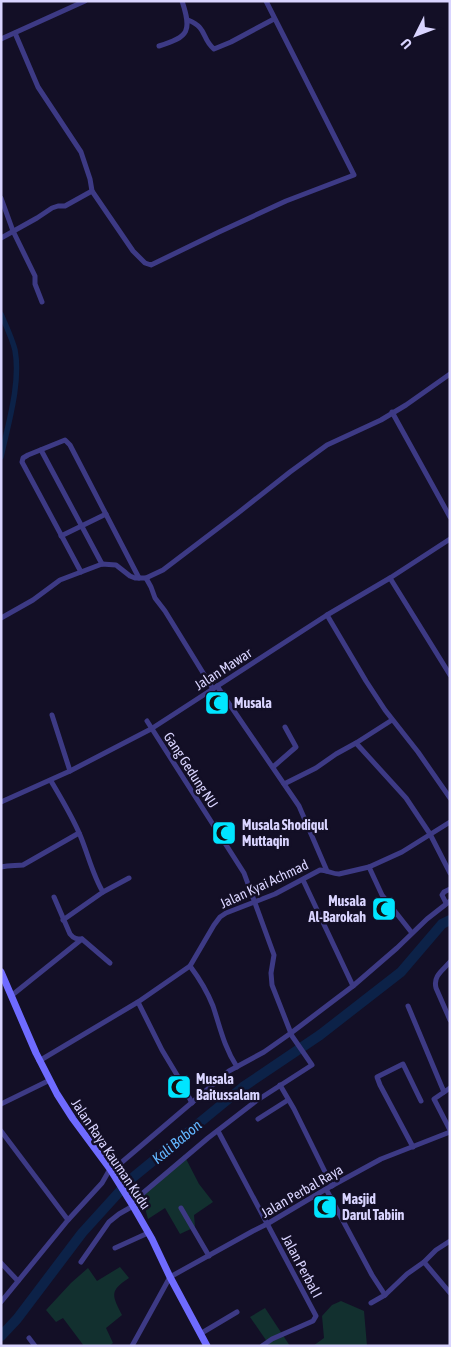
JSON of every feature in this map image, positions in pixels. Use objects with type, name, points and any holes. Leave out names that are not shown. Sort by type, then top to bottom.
[{"type":"street","points":[[1,40],[85,1]]},
{"type":"street","points":[[159,46],[182,37],[188,20],[182,1]]},
{"type":"street","points":[[15,34],[38,87],[81,152],[92,191],[133,251],[151,265],[286,201],[354,175],[266,1]]},
{"type":"street","points":[[188,20],[200,27],[214,49],[274,19]]},
{"type":"street","points":[[1,238],[52,208],[66,206],[92,191]]},
{"type":"street","points":[[1,198],[13,231],[35,276],[35,284],[42,302]]},
{"type":"street","points":[[1,618],[33,600],[60,580],[102,564],[116,565],[130,576],[146,578],[166,567],[327,445],[381,420],[450,374]]},
{"type":"street","points":[[392,412],[450,517]]},
{"type":"street","points":[[81,572],[22,462],[25,457],[64,440],[67,442],[139,578]]},
{"type":"street","points":[[41,450],[102,564]]},
{"type":"street","points":[[61,536],[106,514]]},
{"type":"street","name":"Jalan Mawar","points":[[1,802],[51,781],[151,729],[327,615],[390,578],[450,539]]},
{"type":"street","points":[[146,578],[152,586],[155,598],[299,806],[327,871]]},
{"type":"street","points":[[390,578],[450,674]]},
{"type":"street","points":[[327,615],[366,682],[450,798]]},
{"type":"street","points":[[52,715],[70,771]]},
{"type":"street","points":[[284,784],[316,768],[392,720]]},
{"type":"street","name":"Gang Gedung NU","points":[[146,721],[242,870],[255,902],[274,955],[271,973],[272,984],[292,1035],[312,1064],[280,1085]]},
{"type":"street","points":[[273,767],[296,747],[285,727]]},
{"type":"street","points":[[356,743],[406,798],[430,834],[450,873]]},
{"type":"street","points":[[51,781],[79,833],[97,883],[103,892]]},
{"type":"street","name":"Jalan Kyai Achmad","points":[[39,1061],[138,1002],[190,966],[214,925],[226,913],[275,894],[320,870],[339,874],[369,867],[402,852],[450,822]]},
{"type":"street","points":[[1,867],[23,865],[79,833]]},
{"type":"street","points":[[369,867],[383,898],[412,933]]},
{"type":"street","points":[[63,920],[103,892],[129,878]]},
{"type":"street","points":[[303,880],[353,986]]},
{"type":"street","points":[[1,1302],[111,1171],[229,1071],[292,1035],[353,986],[448,902],[442,895],[450,889]]},
{"type":"street","points":[[54,898],[73,938],[82,938],[110,963]]},
{"type":"street","points":[[11,996],[82,938]]},
{"type":"street","points":[[450,962],[438,975],[434,983],[450,1020]]},
{"type":"street","points":[[190,966],[212,1004],[222,1038],[237,1067]]},
{"type":"street","name":"Jalan Raya Kauman Kudu","points":[[1,972],[39,1061],[57,1094],[133,1206],[207,1346]]},
{"type":"street","points":[[138,1002],[192,1103]]},
{"type":"street","points":[[408,1006],[444,1092]]},
{"type":"street","points":[[413,1147],[380,1085],[378,1077],[404,1064],[421,1101]]},
{"type":"street","points":[[1,1104],[50,1080]]},
{"type":"street","points":[[81,1262],[109,1222],[118,1214],[133,1206],[142,1193],[218,1131],[280,1085],[332,1186]]},
{"type":"street","points":[[450,1088],[434,1099],[450,1131]]},
{"type":"street","points":[[258,1119],[288,1100]]},
{"type":"street","points":[[1,1131],[68,1220]]},
{"type":"street","points":[[218,1131],[267,1224]]},
{"type":"street","name":"Jalan Perbal Raya","points":[[170,1277],[380,1159],[450,1131]]},
{"type":"street","points":[[326,1190],[385,1295]]},
{"type":"street","points":[[181,1208],[209,1256]]},
{"type":"street","name":"Jalan Perbal I","points":[[262,1346],[313,1321],[316,1316],[267,1224]]},
{"type":"street","points":[[115,1248],[148,1233]]},
{"type":"street","points":[[371,1303],[385,1295],[407,1274],[450,1241]]},
{"type":"street","points":[[1,1262],[18,1281]]},
{"type":"street","points":[[424,1262],[450,1293]]},
{"type":"street","points":[[132,1346],[170,1277]]},
{"type":"street","points":[[200,1334],[237,1312]]},
{"type":"street","points":[[29,1338],[35,1346]]},
{"type":"green space","points":[[184,1155],[199,1184],[213,1202],[194,1215],[195,1227],[180,1234],[165,1208],[148,1219],[143,1201],[143,1190]]},
{"type":"green space","points":[[120,1267],[129,1278],[118,1286],[114,1294],[122,1315],[106,1328],[113,1343],[109,1346],[84,1346],[63,1318],[56,1322],[46,1310],[88,1268],[97,1281]]},
{"type":"green space","points":[[341,1301],[364,1311],[367,1346],[313,1346],[324,1338],[322,1316],[332,1305]]},
{"type":"green space","points":[[265,1308],[290,1346],[270,1346],[250,1317]]},
{"type":"waterway","points":[[1,314],[11,336],[16,363],[13,403],[1,457]]},
{"type":"waterway","name":"Kali Babon","points":[[1,1336],[17,1319],[82,1233],[131,1179],[243,1087],[320,1035],[401,972],[442,924],[450,920]]},
{"type":"place","name":"Musala","points":[[217,703]]},
{"type":"place","name":"Musala Shodiqul Muttaqin","points":[[224,833]]},
{"type":"place","name":"Musala Al-Barokah","points":[[384,909]]},
{"type":"place","name":"Musala Baitussalam","points":[[179,1087]]},
{"type":"place","name":"Masjid Darul Tabiin","points":[[325,1207]]}]
